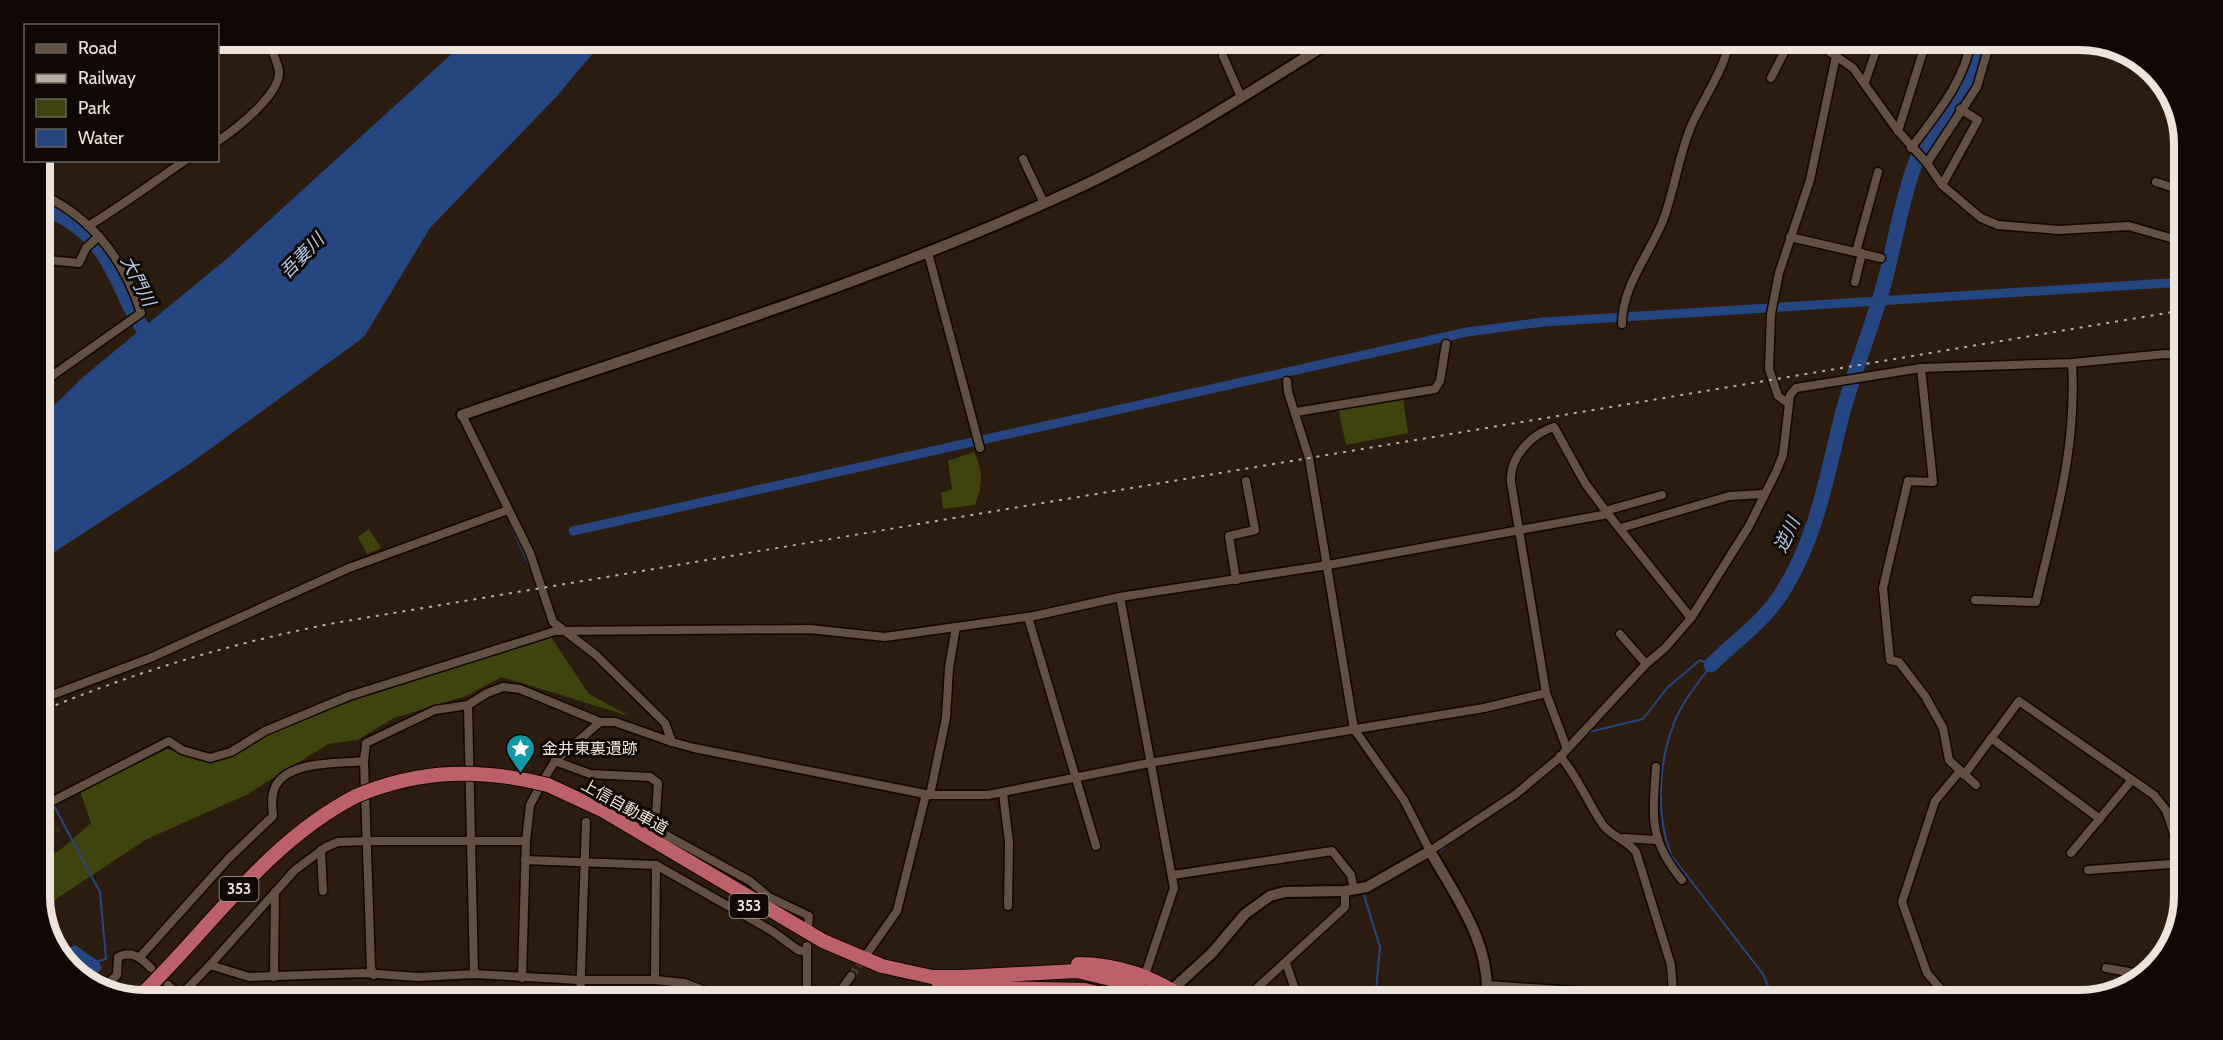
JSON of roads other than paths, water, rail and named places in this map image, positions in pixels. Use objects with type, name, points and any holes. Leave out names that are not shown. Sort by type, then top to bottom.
[{"type":"highway","name":"上信自動車道","points":[[145,990],[272,855],[320,815],[358,799],[395,789],[458,779],[546,788],[606,820],[851,964],[912,983],[1065,979],[1100,981],[1137,990]]},
{"type":"highway","name":"上信自動車道","points":[[156,990],[270,866],[321,824],[358,799]]},
{"type":"highway","name":"353","points":[[964,982],[1054,964],[1092,964],[1137,974],[1171,990]]},
{"type":"highway","name":"353","points":[[964,982],[1084,990]]},
{"type":"street","points":[[219,140],[238,128],[276,87],[279,71],[272,50]]},
{"type":"street","points":[[672,742],[665,723],[596,655],[564,631],[550,615],[530,553],[462,415],[928,253],[1044,203],[1167,142],[1317,50]]},
{"type":"street","points":[[1622,320],[1630,286],[1662,223],[1692,123],[1722,68],[1727,50]]},
{"type":"street","points":[[1771,78],[1785,50]]},
{"type":"street","points":[[1827,50],[1853,68],[1898,131],[1942,185],[1981,218],[1998,225],[2059,230],[2129,226],[2173,239]]},
{"type":"street","points":[[1865,82],[1876,50]]},
{"type":"street","points":[[1898,131],[1924,50]]},
{"type":"street","points":[[1914,151],[1951,94],[1969,50]]},
{"type":"street","points":[[1925,163],[1977,87],[1987,50]]},
{"type":"street","points":[[1223,56],[1241,97]]},
{"type":"street","points":[[1788,403],[1778,396],[1769,369],[1771,314],[1790,237],[1810,180],[1836,56]]},
{"type":"street","points":[[1942,185],[1978,120],[1960,109]]},
{"type":"street","points":[[1023,159],[1044,203]]},
{"type":"street","points":[[88,226],[124,205],[149,184],[183,162]]},
{"type":"street","points":[[1855,282],[1859,253],[1878,172]]},
{"type":"street","points":[[2156,182],[2173,187]]},
{"type":"street","points":[[50,199],[63,206],[99,236],[127,273],[141,313],[50,376]]},
{"type":"street","points":[[50,260],[79,263],[86,248],[99,236]]},
{"type":"street","points":[[1790,237],[1881,258]]},
{"type":"street","points":[[928,253],[980,448]]},
{"type":"street","points":[[1296,412],[1435,389],[1440,381],[1446,344]]},
{"type":"street","points":[[1176,986],[1212,953],[1245,914],[1260,902],[1285,892],[1350,891],[1393,874],[1432,855],[1562,759],[1567,749],[1691,618],[1749,526],[1776,472],[1783,455],[1788,403],[1796,388],[1921,368],[2072,363],[2173,355]]},
{"type":"street","points":[[1975,600],[2036,602],[2071,444],[2074,400],[2072,363]]},
{"type":"street","points":[[1921,368],[1933,482],[1908,481],[1882,588],[1890,660],[1899,662],[1925,696],[1942,728],[1949,760],[1976,785]]},
{"type":"street","points":[[1287,381],[1288,392],[1309,458],[1354,729],[1404,800],[1478,940],[1487,964],[1487,990]]},
{"type":"street","points":[[1567,749],[1546,693],[1510,472],[1512,465],[1530,441],[1554,427],[1585,483],[1606,513],[1621,528],[1691,618]]},
{"type":"street","points":[[1229,536],[1255,530],[1246,481]]},
{"type":"street","points":[[1621,528],[1729,496],[1763,494]]},
{"type":"street","points":[[50,802],[169,741],[182,750],[210,758],[231,752],[265,731],[349,696],[537,636],[564,631],[810,629],[885,637],[1028,617],[1120,597],[1328,565],[1518,532],[1606,513],[1662,495]]},
{"type":"street","points":[[50,696],[150,658],[349,568],[508,510]]},
{"type":"street","points":[[1228,525],[1236,580]]},
{"type":"street","points":[[1120,597],[1149,763],[1173,875],[1171,901],[1146,972]]},
{"type":"street","points":[[1028,617],[1096,846]]},
{"type":"street","points":[[864,958],[897,911],[946,718],[949,668],[956,627]]},
{"type":"street","points":[[1620,634],[1646,664]]},
{"type":"street","points":[[374,975],[370,933],[369,841],[364,760],[366,743],[376,736],[435,710],[468,705],[487,693],[512,687],[600,722],[615,722],[672,742],[928,794],[1003,793],[1149,763],[1484,708],[1546,693]]},
{"type":"street","points":[[1942,990],[1927,973],[1902,902],[1935,801],[1962,773],[2019,701],[2154,795],[2166,810],[2174,834]]},
{"type":"street","points":[[468,705],[474,974]]},
{"type":"street","points":[[522,978],[525,860],[530,805],[555,761],[600,722]]},
{"type":"street","points":[[1991,738],[2100,819]]},
{"type":"street","points":[[1562,759],[1605,828],[1633,847],[1671,965],[1673,990]]},
{"type":"street","points":[[140,957],[229,858],[273,816],[274,790],[283,776],[300,768],[364,760]]},
{"type":"street","points":[[555,761],[590,774],[650,777],[658,783],[655,829],[750,881],[769,897],[809,916],[808,927]]},
{"type":"street","points":[[1656,767],[1653,810],[1656,840],[1666,860],[1682,880]]},
{"type":"street","points":[[2071,853],[2131,781]]},
{"type":"street","points":[[1003,793],[1009,842],[1008,906]]},
{"type":"street","points":[[580,990],[586,822]]},
{"type":"street","points":[[1622,838],[1656,840]]},
{"type":"street","points":[[186,990],[295,870],[321,850],[338,842],[526,841]]},
{"type":"street","points":[[321,850],[323,891]]},
{"type":"street","points":[[1173,875],[1332,851],[1350,875],[1350,891],[1345,907],[1255,990]]},
{"type":"street","points":[[525,860],[656,865],[772,931],[798,950],[807,949],[807,990]]},
{"type":"street","points":[[655,980],[656,865]]},
{"type":"street","points":[[2088,870],[2174,865]]},
{"type":"street","points":[[274,977],[275,892]]},
{"type":"street","points":[[108,983],[117,975],[118,957],[130,954],[140,957],[151,968]]},
{"type":"street","points":[[1286,963],[1295,990]]},
{"type":"street","points":[[210,965],[249,977],[374,975],[418,977],[474,974],[580,980],[655,980],[685,983],[702,990]]},
{"type":"street","points":[[2106,968],[2134,973]]},
{"type":"street","points":[[841,990],[851,976]]},
{"type":"street","points":[[168,985],[172,990]]},
{"type":"street","points":[[1488,985],[1537,990]]},
{"type":"water","name":"吾妻川","points":[[456,50],[596,50],[557,96],[430,228],[364,337],[188,465],[50,555],[50,409],[83,377],[229,257]]},
{"type":"water","points":[[75,945],[98,961],[102,968],[94,976],[77,963],[66,950]]},
{"type":"waterway","name":"逆川","points":[[1711,665],[1768,612],[1795,570],[1820,505],[1846,400],[1881,294],[1904,198],[1914,167],[1931,135],[1963,90],[1979,50]]},
{"type":"waterway","name":"大門川","points":[[50,210],[72,223],[99,248],[114,272],[138,321],[155,343]]},
{"type":"waterway","points":[[573,531],[1467,332],[1543,322],[2173,283]]},
{"type":"waterway","points":[[511,525],[533,574]]},
{"type":"waterway","name":"逆川","points":[[1589,732],[1643,719],[1667,688],[1700,660],[1711,665],[1681,708],[1669,739],[1661,789],[1666,840],[1671,855],[1763,974],[1770,990]]},
{"type":"waterway","points":[[1521,795],[1533,785]]},
{"type":"waterway","points":[[50,801],[100,892],[106,959],[98,961]]},
{"type":"waterway","points":[[1435,855],[1454,840]]},
{"type":"waterway","points":[[1376,990],[1380,947],[1364,895],[1430,858]]},
{"type":"tunnel","points":[[851,976],[864,958]]},
{"type":"railway","points":[[50,708],[113,683],[187,659],[340,622],[2173,312]]},
{"type":"place","name":"金井東裏遺跡","points":[[521,774]]}]
